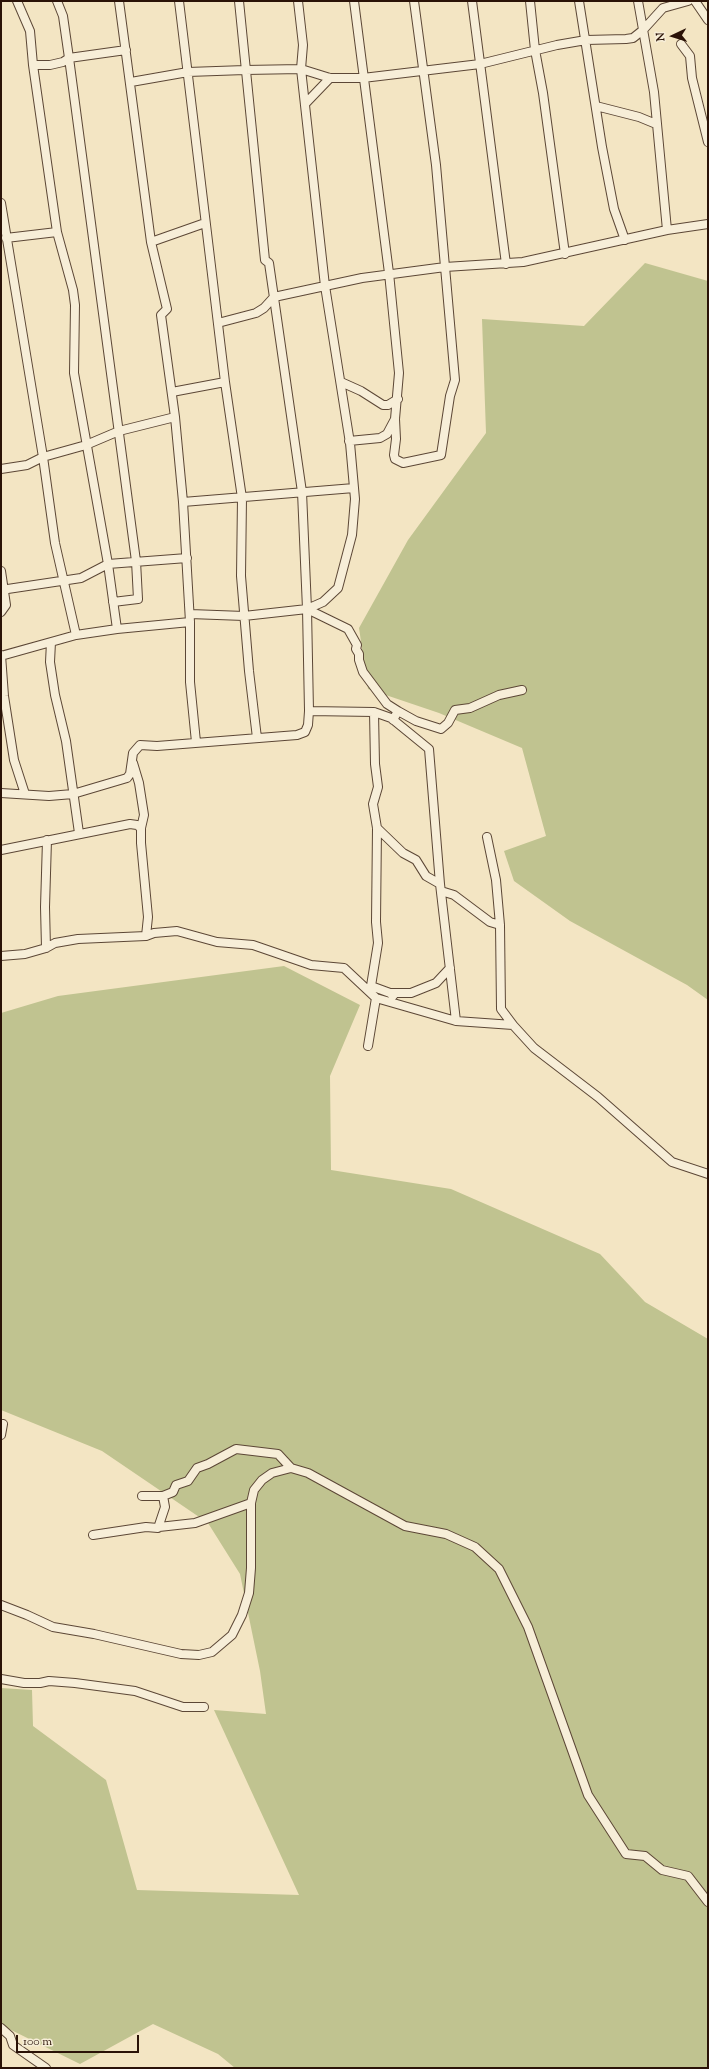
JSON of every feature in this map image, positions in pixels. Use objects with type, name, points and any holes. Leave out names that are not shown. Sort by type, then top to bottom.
[{"type":"street","points":[[14,1],[17,1],[30,31],[33,65],[57,232],[73,290],[75,305],[74,373],[108,564],[117,629]]},
{"type":"street","points":[[57,1],[63,16],[69,58],[91,234],[104,309],[136,561],[138,599],[113,602]]},
{"type":"street","points":[[119,1],[131,82],[151,242],[167,309],[161,315],[175,417],[183,502],[190,618],[190,682],[196,742]]},
{"type":"street","points":[[179,1],[225,382],[242,498],[241,576],[249,671],[257,738]]},
{"type":"street","points":[[1,793],[49,796],[73,794],[127,778],[130,774],[133,753],[140,745],[157,746],[297,735],[304,732],[309,711],[307,609],[302,492],[269,263],[265,260],[239,1]]},
{"type":"street","points":[[25,794],[14,760],[4,696],[1,656],[76,635],[190,618],[244,616],[307,609],[323,602],[338,588],[352,535],[354,488],[341,382],[325,286],[301,69],[303,45],[298,1]]},
{"type":"street","points":[[354,1],[389,273],[398,373],[398,399],[395,419],[396,431],[394,455],[398,462],[403,463],[441,455],[450,396],[455,380],[436,165],[414,1]]},
{"type":"street","points":[[472,1],[506,264]]},
{"type":"street","points":[[530,1],[535,50],[543,92],[565,254]]},
{"type":"street","points":[[579,1],[614,209],[625,240]]},
{"type":"street","points":[[638,1],[654,92],[667,230]]},
{"type":"street","points":[[131,82],[188,72],[301,69],[330,78],[363,78],[480,64],[535,50],[586,40],[626,40],[637,36],[663,8],[688,1]]},
{"type":"street","points":[[695,1],[708,20]]},
{"type":"street","points":[[681,44],[690,56],[692,78],[708,142]]},
{"type":"street","points":[[33,65],[50,65],[63,62],[69,58],[126,50]]},
{"type":"street","points":[[305,104],[330,78]]},
{"type":"street","points":[[596,106],[639,117],[656,124]]},
{"type":"street","points":[[1,203],[44,457],[55,543],[76,635]]},
{"type":"street","points":[[151,242],[205,223]]},
{"type":"street","points":[[218,323],[256,313],[264,308],[274,297],[389,273],[445,267],[523,262],[565,254],[667,230],[708,224]]},
{"type":"street","points":[[6,238],[57,232]]},
{"type":"street","points":[[172,392],[225,382]]},
{"type":"street","points":[[341,382],[361,391],[383,405],[388,405],[398,399]]},
{"type":"street","points":[[1,469],[27,465],[44,457],[86,445],[119,431],[175,417]]},
{"type":"street","points":[[349,441],[380,438],[387,434],[395,419]]},
{"type":"street","points":[[183,502],[354,488]]},
{"type":"street","points":[[2,590],[64,582],[90,574],[108,564],[187,558]]},
{"type":"street","points":[[1,571],[2,590],[6,605],[1,612]]},
{"type":"street","points":[[307,609],[348,629],[357,646],[356,649],[359,654],[358,660],[363,672],[388,704],[416,720],[441,729],[448,723],[455,710],[470,708],[499,695],[522,690]]},
{"type":"street","points":[[51,642],[50,662],[55,695],[66,741],[79,833]]},
{"type":"street","points":[[309,711],[374,712],[393,720],[429,749],[440,888],[456,1021]]},
{"type":"street","points":[[393,720],[398,711]]},
{"type":"street","points":[[370,989],[378,943],[376,922],[377,828],[373,804],[378,787],[375,764],[374,712]]},
{"type":"street","points":[[132,761],[139,784],[144,815],[141,828],[148,917],[146,936]]},
{"type":"street","points":[[1,850],[79,833],[130,824],[137,825],[141,828]]},
{"type":"street","points":[[377,828],[400,851],[416,860],[426,876],[440,888],[454,895],[490,922],[500,925]]},
{"type":"street","points":[[487,837],[496,880],[500,925],[501,1010],[534,1048],[598,1097],[672,1162],[708,1174]]},
{"type":"street","points":[[46,948],[44,924],[47,840]]},
{"type":"street","points":[[1,956],[25,954],[46,948],[55,943],[78,939],[146,936],[154,933],[176,931],[217,942],[253,945],[311,965],[344,968],[370,989],[376,998],[456,1021],[513,1025]]},
{"type":"street","points":[[370,989],[390,993],[411,993],[436,983],[450,968]]},
{"type":"street","points":[[390,993],[401,1005]]},
{"type":"street","points":[[368,1046],[376,998]]},
{"type":"street","points":[[1,1435],[3,1424]]},
{"type":"street","points":[[142,1496],[163,1496],[174,1492],[176,1485],[188,1481],[197,1468],[208,1464],[236,1449],[278,1454],[291,1468],[308,1473],[327,1482],[405,1526],[446,1534],[474,1547],[499,1568],[528,1627],[588,1795],[626,1854],[645,1856],[662,1870],[688,1876],[708,1902]]},
{"type":"street","points":[[1,1605],[53,1627],[94,1634],[181,1654],[199,1655],[212,1652],[232,1635],[242,1615],[249,1593],[251,1568],[251,1503],[254,1490],[262,1480],[272,1473],[291,1468]]},
{"type":"street","points":[[159,1527],[165,1507],[163,1496]]},
{"type":"street","points":[[92,1535],[146,1527],[195,1523],[251,1503]]},
{"type":"street","points":[[1,1679],[24,1683],[40,1683],[49,1681],[75,1683],[135,1691],[183,1707],[204,1707]]},
{"type":"street","points":[[1,2028],[10,2036],[13,2045],[46,2068]]},
{"type":"green space","points":[[645,263],[708,281],[708,1000],[687,985],[570,921],[514,881],[504,851],[546,836],[522,748],[439,713],[368,689],[359,628],[408,540],[486,433],[482,319],[584,326]]},
{"type":"green space","points":[[284,966],[360,1005],[330,1076],[331,1170],[451,1189],[600,1254],[645,1302],[708,1339],[708,2068],[235,2068],[218,2054],[153,2024],[80,2064],[1,2025],[1,1688],[32,1690],[33,1726],[106,1780],[137,1890],[299,1895],[214,1710],[266,1714],[260,1671],[240,1574],[208,1523],[102,1451],[1,1410],[1,1013],[58,996]]}]
